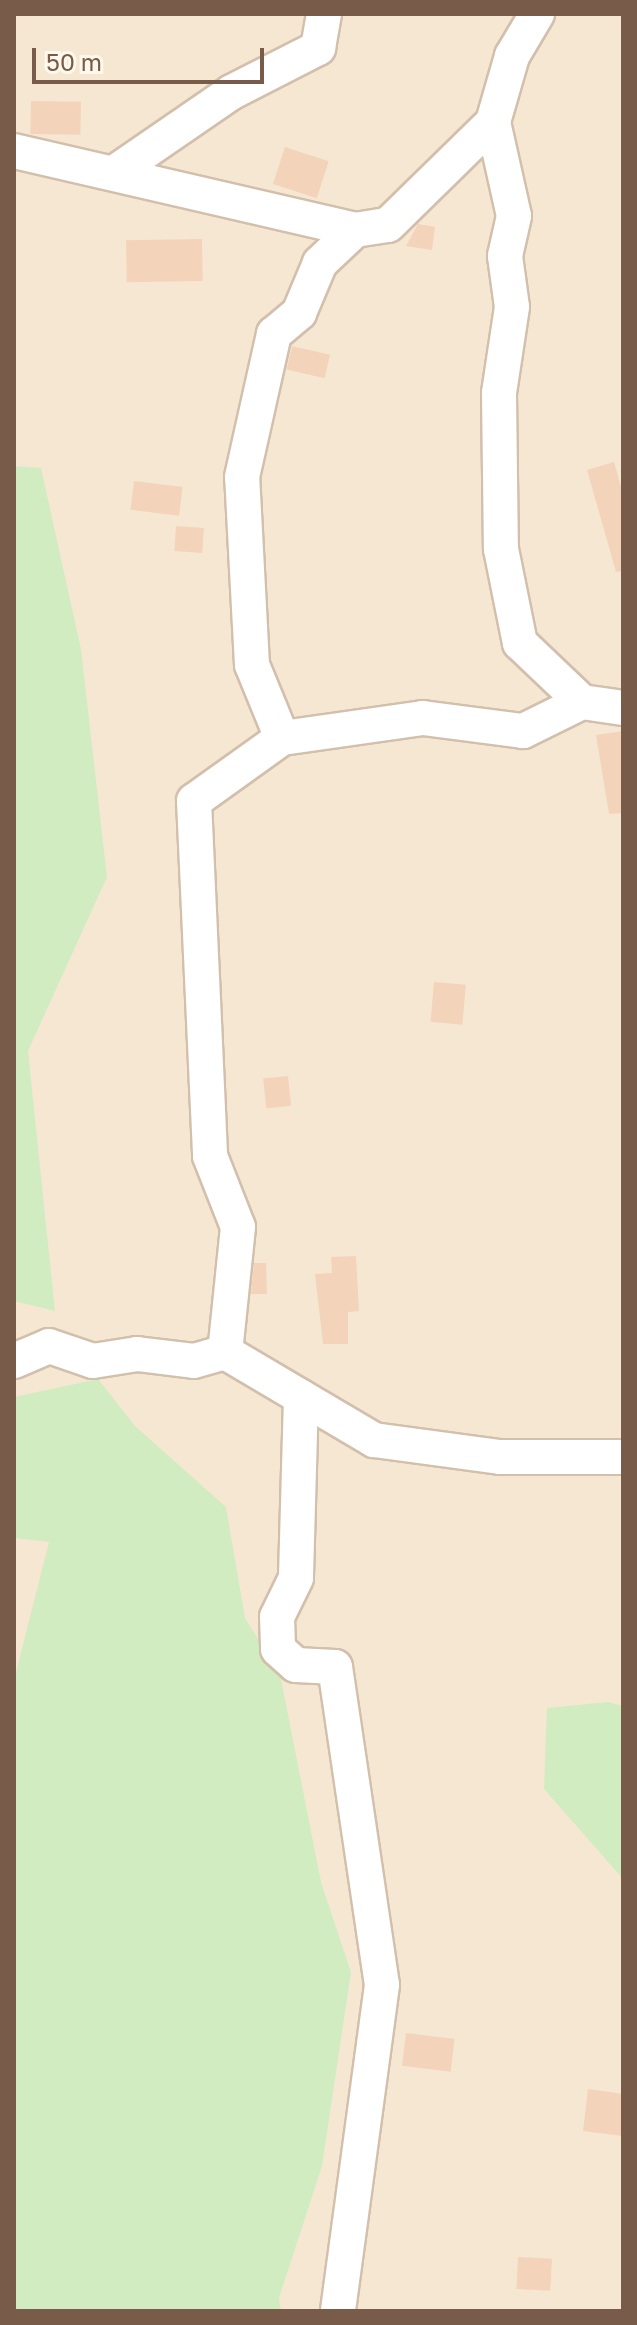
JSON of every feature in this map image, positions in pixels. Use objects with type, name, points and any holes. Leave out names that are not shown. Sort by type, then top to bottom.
[{"type":"street","points":[[114,173],[232,92],[318,48],[324,14]]},
{"type":"street","points":[[537,14],[512,56],[493,122],[514,216],[505,256],[512,307],[499,393],[501,549],[520,643],[582,702]]},
{"type":"street","points":[[14,151],[355,230],[388,225],[493,122]]},
{"type":"street","points":[[282,738],[252,665],[242,477],[274,334],[299,313],[320,263],[355,230]]},
{"type":"street","points":[[225,1352],[238,1227],[210,1156],[194,801],[282,738],[423,718],[523,731],[582,702],[623,708]]},
{"type":"street","points":[[14,1361],[49,1346],[93,1361],[137,1354],[194,1361],[225,1352],[374,1440],[500,1457],[623,1457]]},
{"type":"street","points":[[301,1397],[296,1578],[277,1617],[278,1649],[296,1665],[335,1667],[382,1985],[338,2311]]},
{"type":"shaded area","points":[[14,14],[623,14],[623,2311],[14,2311]]},
{"type":"green space","points":[[14,466],[41,468],[81,649],[107,877],[28,1051],[55,1311],[14,1301]]},
{"type":"green space","points":[[98,1379],[135,1426],[226,1507],[245,1618],[280,1674],[321,1882],[351,1972],[322,2166],[279,2298],[281,2311],[14,2311],[14,1680],[49,1542],[14,1538],[14,1397]]},
{"type":"green space","points":[[608,1702],[623,1706],[623,1879],[544,1789],[547,1708]]},
{"type":"building","points":[[31,101],[81,102],[80,135],[30,134]]},
{"type":"building","points":[[285,147],[329,161],[317,198],[273,184]]},
{"type":"building","points":[[418,224],[435,227],[432,250],[406,246]]},
{"type":"building","points":[[202,239],[203,281],[127,282],[126,240]]},
{"type":"building","points":[[292,346],[330,355],[325,378],[287,369]]},
{"type":"building","points":[[614,462],[623,494],[623,571],[616,572],[587,470]]},
{"type":"building","points":[[134,481],[183,487],[179,516],[130,510]]},
{"type":"building","points":[[176,526],[204,528],[202,553],[174,551]]},
{"type":"building","points":[[623,731],[623,813],[609,814],[596,735]]},
{"type":"building","points":[[434,982],[466,985],[462,1025],[431,1022]]},
{"type":"building","points":[[288,1076],[291,1106],[266,1108],[263,1079]]},
{"type":"building","points":[[356,1256],[359,1311],[348,1312],[348,1344],[323,1344],[315,1274],[332,1273],[331,1257]]},
{"type":"building","points":[[254,1263],[266,1263],[267,1294],[251,1294]]},
{"type":"building","points":[[406,2033],[455,2039],[451,2072],[402,2066]]},
{"type":"building","points":[[588,2089],[623,2094],[623,2136],[583,2131]]},
{"type":"building","points":[[518,2257],[552,2259],[550,2291],[516,2289]]}]
